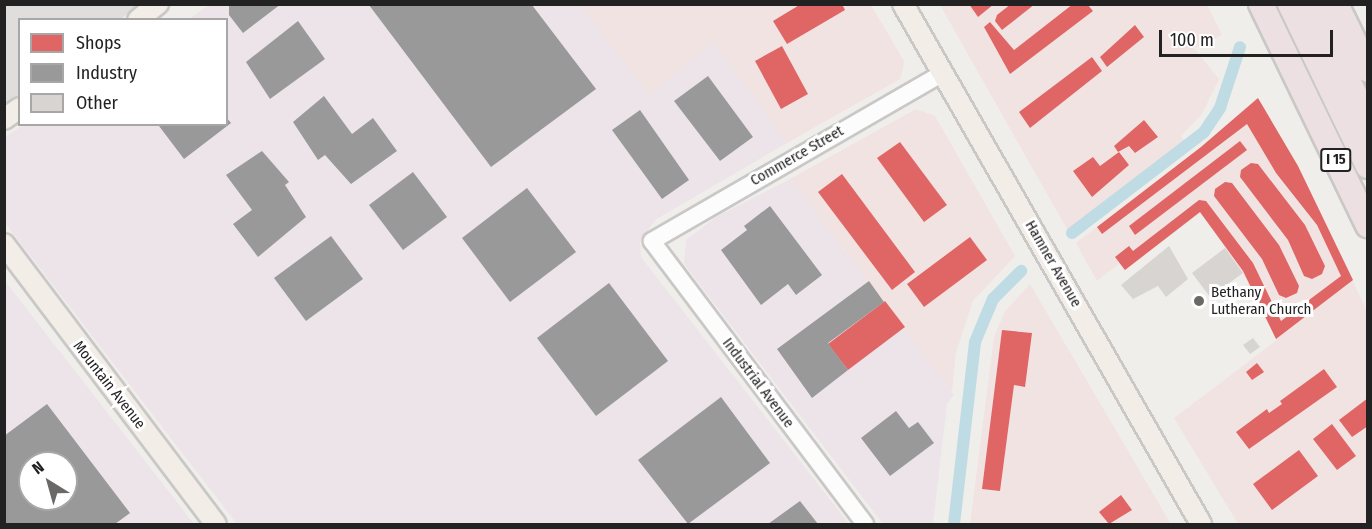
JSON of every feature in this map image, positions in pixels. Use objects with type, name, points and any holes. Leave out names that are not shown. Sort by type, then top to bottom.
[{"type":"highway","points":[[1251,4],[1304,96]]},
{"type":"highway","name":"I 15","points":[[1261,4],[1368,225]]},
{"type":"highway","points":[[1290,4],[1368,166]]},
{"type":"highway","points":[[1310,4],[1368,120]]},
{"type":"highway","points":[[1336,4],[1368,70]]},
{"type":"main road","points":[[140,18],[158,4]]},
{"type":"main road","name":"Hamner Avenue","points":[[903,4],[1201,525]]},
{"type":"main road","points":[[4,119],[18,109]]},
{"type":"main road","name":"Mountain Avenue","points":[[4,244],[216,525]]},
{"type":"street","name":"Commerce Street","points":[[652,241],[943,73]]},
{"type":"street","name":"Industrial Avenue","points":[[652,241],[865,525]]},
{"type":"shaded area","points":[[5,4],[138,4],[122,18],[18,18],[18,96],[5,106]]},
{"type":"shaded area","points":[[209,5],[581,5],[649,95],[714,42],[787,143],[655,220],[640,242],[641,257],[849,524],[237,524],[5,223],[5,137],[22,126],[228,126],[228,18],[190,18]]},
{"type":"shaded area","points":[[581,5],[871,5],[904,61],[903,69],[900,79],[787,143],[714,42],[649,95]]},
{"type":"shaded area","points":[[940,5],[1207,5],[1222,35],[1194,48],[1219,79],[1202,114],[1181,136],[1185,142],[1068,231]]},
{"type":"shaded area","points":[[1257,98],[1297,164],[1367,311],[1367,524],[1238,524],[1174,418],[1277,340],[1242,271],[1200,213],[1124,271],[1119,264],[1097,281],[1076,243],[1201,147]]},
{"type":"shaded area","points":[[916,109],[935,116],[1015,256],[973,301],[956,353],[952,392],[790,179]]},
{"type":"shaded area","points":[[790,179],[954,395],[947,404],[933,524],[883,524],[684,264],[686,240],[716,217]]},
{"type":"shaded area","points":[[5,281],[194,524],[5,524]]},
{"type":"shaded area","points":[[1030,284],[1171,524],[970,524],[994,337],[1005,311]]},
{"type":"building: Shops","points":[[801,4],[842,4],[845,10],[787,44],[773,21]]},
{"type":"building: Shops","points":[[969,4],[994,4],[978,17]]},
{"type":"building: Shops","points":[[1011,4],[1035,4],[1002,30],[995,21],[997,15]]},
{"type":"building: Shops","points":[[1073,4],[1087,4],[1093,11],[1010,74],[984,27],[990,22],[1014,50]]},
{"type":"building: Shops","points":[[1135,25],[1144,37],[1107,67],[1100,57]]},
{"type":"building: Shops","points":[[782,46],[808,94],[781,109],[755,61]]},
{"type":"building: Shops","points":[[1092,57],[1102,71],[1030,128],[1019,112]]},
{"type":"building: Shops","points":[[1258,98],[1298,166],[1353,280],[1276,339],[1243,271],[1200,212],[1125,270],[1115,257],[1129,246],[1133,251],[1199,200],[1206,201],[1253,263],[1281,321],[1341,276],[1317,225],[1276,173],[1247,124],[1102,234],[1097,227],[1201,147]]},
{"type":"building: Shops","points":[[1144,120],[1158,137],[1135,153],[1129,146],[1118,152],[1114,146]]},
{"type":"building: Shops","points":[[1240,141],[1247,150],[1135,235],[1129,226]]},
{"type":"building: Shops","points":[[900,142],[947,205],[924,222],[877,158]]},
{"type":"building: Shops","points":[[1119,152],[1129,165],[1092,197],[1073,171],[1093,157],[1100,166]]},
{"type":"building: Shops","points":[[1251,163],[1258,164],[1305,225],[1325,266],[1322,274],[1312,279],[1304,276],[1288,240],[1240,177],[1241,170]]},
{"type":"building: Shops","points":[[842,174],[915,272],[892,290],[818,192]]},
{"type":"building: Shops","points":[[1225,182],[1232,183],[1279,245],[1299,286],[1297,293],[1286,298],[1279,295],[1262,259],[1214,196],[1215,189]]},
{"type":"building: Shops","points":[[970,237],[987,260],[924,307],[907,284]]},
{"type":"building: Shops","points":[[885,301],[905,327],[848,370],[828,344]]},
{"type":"building: Shops","points":[[1002,330],[1032,333],[1025,387],[1014,385],[1000,491],[982,489]]},
{"type":"building: Shops","points":[[1257,363],[1264,372],[1252,380],[1246,372]]},
{"type":"building: Shops","points":[[1324,369],[1337,387],[1249,449],[1236,432],[1267,409],[1269,413],[1282,404],[1280,401]]},
{"type":"building: Shops","points":[[1368,398],[1368,426],[1352,437],[1339,420]]},
{"type":"building: Shops","points":[[1332,424],[1356,456],[1337,470],[1313,439]]},
{"type":"building: Shops","points":[[1299,450],[1318,476],[1272,510],[1253,484]]},
{"type":"building: Shops","points":[[1121,495],[1132,510],[1109,524],[1099,512]]},
{"type":"building: Industry","points":[[229,4],[281,4],[243,33],[229,15]]},
{"type":"building: Industry","points":[[369,5],[532,5],[596,89],[491,167]]},
{"type":"building: Industry","points":[[298,21],[325,59],[270,99],[246,62]]},
{"type":"building: Industry","points":[[708,76],[753,137],[720,161],[674,101]]},
{"type":"building: Industry","points":[[324,96],[352,134],[373,118],[397,151],[351,184],[325,155],[318,160],[293,122]]},
{"type":"building: Industry","points":[[640,110],[689,180],[662,199],[612,130]]},
{"type":"building: Industry","points":[[159,126],[227,126],[184,159]]},
{"type":"building: Industry","points":[[262,151],[289,182],[285,185],[306,217],[258,257],[233,224],[252,210],[226,175]]},
{"type":"building: Industry","points":[[413,172],[447,217],[403,250],[369,205]]},
{"type":"building: Industry","points":[[527,188],[576,252],[510,302],[462,238]]},
{"type":"building: Industry","points":[[770,206],[822,275],[796,295],[788,284],[761,305],[721,250],[747,230],[744,226]]},
{"type":"building: Industry","points":[[331,236],[363,279],[306,321],[274,278]]},
{"type":"building: Industry","points":[[869,281],[884,302],[828,343],[848,370],[812,398],[777,349]]},
{"type":"building: Industry","points":[[609,283],[668,361],[596,416],[537,338]]},
{"type":"building: Industry","points":[[721,397],[770,463],[688,524],[638,460]]},
{"type":"building: Industry","points":[[47,404],[130,513],[115,524],[4,524],[4,436]]},
{"type":"building: Industry","points":[[896,411],[909,428],[918,422],[934,443],[890,476],[861,438]]},
{"type":"building: Industry","points":[[800,501],[818,524],[768,524]]},
{"type":"building: Other","points":[[1169,246],[1188,279],[1166,297],[1158,286],[1133,299],[1121,285]]},
{"type":"building: Other","points":[[1225,248],[1243,273],[1210,297],[1192,273]]},
{"type":"building: Other","points":[[1253,338],[1260,347],[1250,354],[1243,345]]},
{"type":"waterway","points":[[1072,233],[1204,132],[1220,108],[1240,47]]},
{"type":"waterway","points":[[954,524],[975,342],[993,299],[1021,271]]},
{"type":"place","name":"Bethany Lutheran Church","points":[[1199,301]]}]
